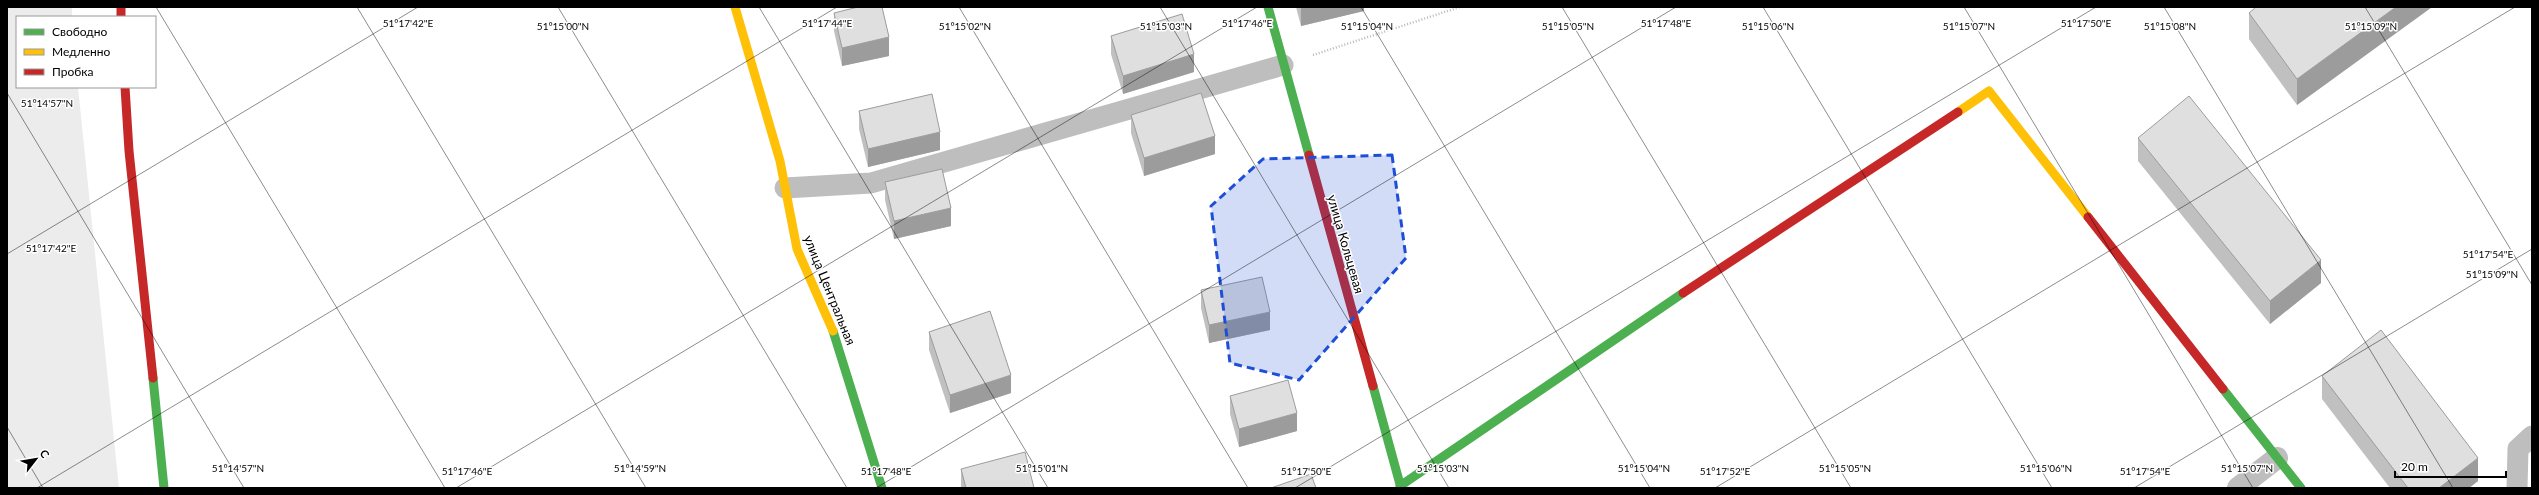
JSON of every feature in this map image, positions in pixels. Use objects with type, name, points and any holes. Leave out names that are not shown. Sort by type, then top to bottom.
[{"type":"street","name":"улица Центральная","points":[[735,7],[780,161],[797,250],[839,342],[882,488]]},
{"type":"street","name":"улица Кольцевая","points":[[1268,7],[1400,487]]},
{"type":"street","points":[[125,88],[129,151],[164,488]]},
{"type":"street","points":[[1400,487],[1587,357],[1989,91],[2301,488]]},
{"type":"street","points":[[2238,488],[2277,458]]},
{"type":"lane","points":[[785,188],[871,183],[1283,66]]},
{"type":"lane","points":[[2517,488],[2518,449],[2532,436]]},
{"type":"path","points":[[1283,66],[1460,7]]},
{"type":"highlighted area","points":[[1392,155],[1406,258],[1299,380],[1230,363],[1211,206],[1263,159]]},
{"type":"shaded area","points":[[7,7],[72,7],[72,16],[16,16],[16,88],[78,88],[119,488],[7,488]]},
{"type":"building","points":[[858,7],[882,7],[889,37],[842,48],[834,13]]},
{"type":"building","points":[[2256,7],[2396,7],[2297,79],[2249,13]]},
{"type":"building","points":[[1182,14],[1194,54],[1123,76],[1111,36]]},
{"type":"building","points":[[1201,93],[1215,136],[1144,158],[1131,115]]},
{"type":"building","points":[[932,94],[940,132],[868,149],[859,111]]},
{"type":"building","points":[[2189,96],[2321,260],[2270,301],[2138,138]]},
{"type":"building","points":[[942,169],[951,208],[894,221],[885,182]]},
{"type":"building","points":[[1262,277],[1270,312],[1209,325],[1201,290]]},
{"type":"building","points":[[990,311],[1011,375],[950,395],[929,332]]},
{"type":"building","points":[[2381,330],[2478,458],[2439,488],[2408,488],[2322,376]]},
{"type":"building","points":[[1288,380],[1297,413],[1239,429],[1230,396]]},
{"type":"building","points":[[1025,452],[1034,488],[966,488],[961,469]]},
{"type":"building","points":[[1311,474],[1316,488],[1271,488]]},
{"type":"traffic: fast","points":[[1268,7],[1309,155]]},
{"type":"traffic: fast","points":[[1400,486],[1683,293]]},
{"type":"traffic: fast","points":[[833,331],[882,488]]},
{"type":"traffic: fast","points":[[153,378],[164,488]]},
{"type":"traffic: fast","points":[[1373,386],[1401,488]]},
{"type":"traffic: fast","points":[[2223,389],[2301,488]]},
{"type":"traffic: slow","points":[[735,7],[780,161],[797,249],[833,331]]},
{"type":"traffic: slow","points":[[1958,112],[1989,91],[2088,217]]},
{"type":"traffic: jam","points":[[121,7],[121,16]]},
{"type":"traffic: jam","points":[[125,88],[129,151],[153,378]]},
{"type":"traffic: jam","points":[[1683,293],[1958,112]]},
{"type":"traffic: jam","points":[[1309,155],[1373,386]]},
{"type":"traffic: jam","points":[[2088,217],[2223,389]]}]
